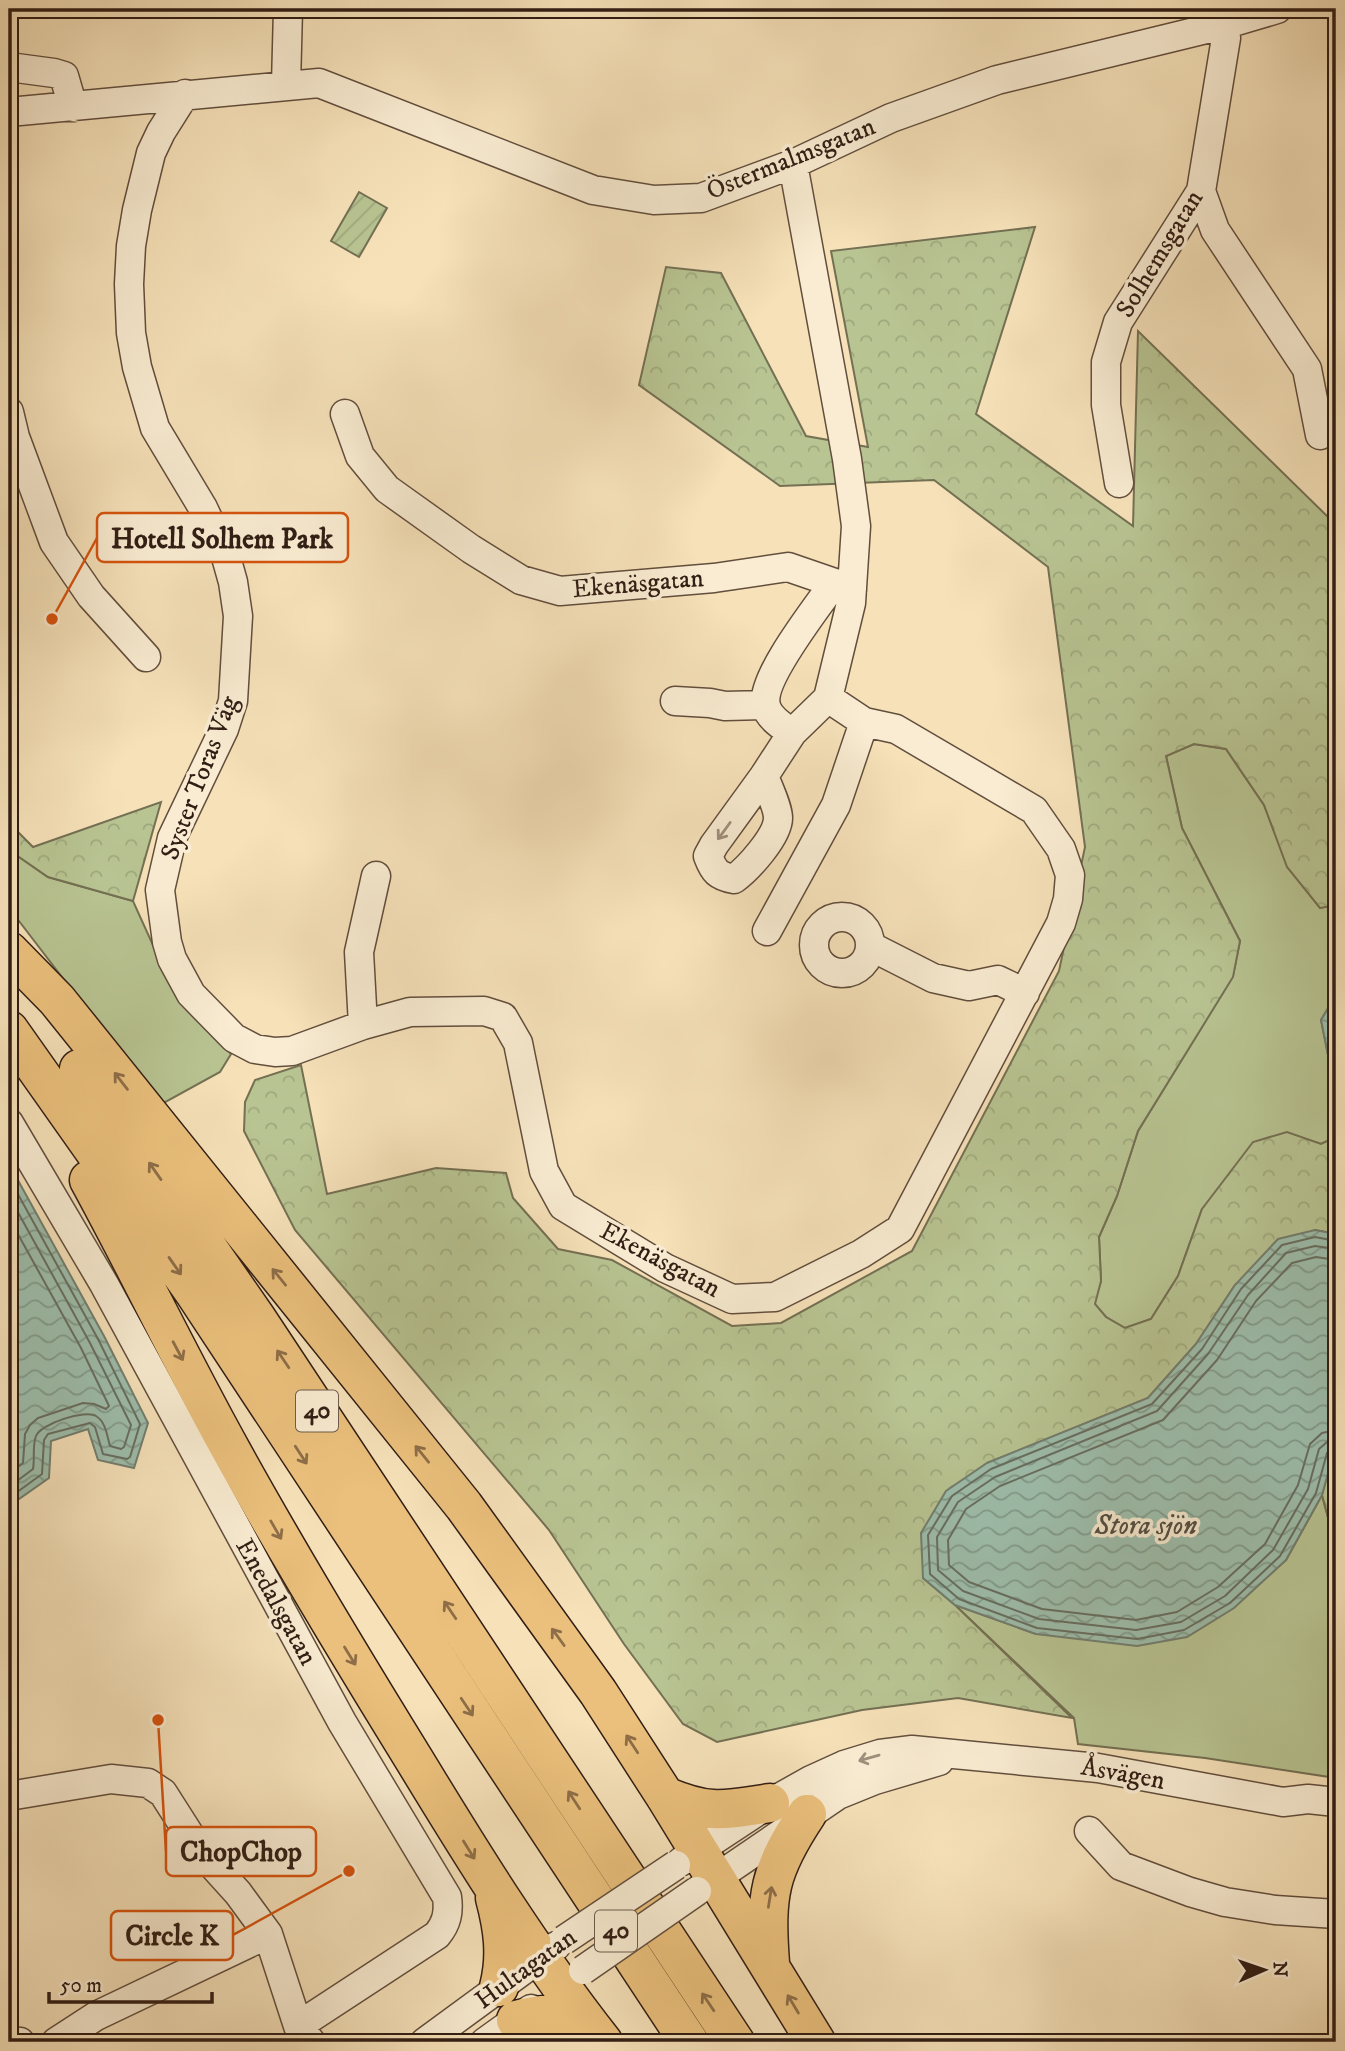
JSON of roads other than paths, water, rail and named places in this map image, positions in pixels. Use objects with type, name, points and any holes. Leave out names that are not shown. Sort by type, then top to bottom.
[{"type":"highway","points":[[9,951],[57,1000],[464,1506],[598,1692],[666,1796],[697,1871],[770,1965],[816,2042]]},
{"type":"highway","name":"40","points":[[9,974],[142,1153],[257,1319],[735,2042]]},
{"type":"highway","points":[[9,1030],[244,1472],[315,1598],[492,1886],[562,1964],[598,2035]]},
{"type":"highway","name":"40","points":[[9,1030],[194,1292],[689,2042]]},
{"type":"highway","points":[[666,1796],[704,1810],[770,1803]]},
{"type":"highway","points":[[770,1965],[770,1891],[783,1854],[807,1814]]},
{"type":"highway","points":[[492,1886],[501,1920],[504,1951],[499,1987]]},
{"type":"highway","points":[[516,2020],[554,2013],[568,2017],[598,2035]]},
{"type":"street","points":[[286,86],[288,9]]},
{"type":"street","name":"Östermalmsgatan","points":[[9,112],[319,83],[593,190],[654,200],[701,198],[793,164],[891,118],[997,80],[1223,25],[1277,9]]},
{"type":"street","name":"Solhemsgatan","points":[[1119,483],[1105,405],[1106,362],[1118,322],[1201,191],[1226,38],[1223,25]]},
{"type":"street","points":[[9,67],[64,76],[73,107]]},
{"type":"street","name":"Syster Toras Väg","points":[[185,94],[151,153],[137,210],[129,271],[131,333],[137,368],[155,428],[203,508],[226,556],[238,616],[233,701],[224,729],[172,838],[160,890],[172,959],[191,994],[234,1038],[255,1049],[292,1051],[363,1025],[410,1012],[484,1011],[503,1017],[518,1043]]},
{"type":"street","points":[[764,776],[792,733],[828,698],[843,586],[856,526],[847,459],[793,164]]},
{"type":"street","points":[[1201,191],[1215,230],[1307,369],[1320,435]]},
{"type":"street","points":[[9,412],[15,437],[54,542],[91,596],[146,657]]},
{"type":"street","name":"Ekenäsgatan","points":[[345,414],[360,456],[387,489],[471,549],[521,580],[560,591],[714,578],[788,567],[843,586]]},
{"type":"street","points":[[9,471],[34,487]]},
{"type":"street","points":[[792,733],[771,716],[765,705],[766,690],[777,667],[843,586]]},
{"type":"street","name":"Ekenäsgatan","points":[[518,1043],[544,1171],[562,1206],[665,1268],[732,1299],[775,1297],[861,1254],[900,1229],[1060,923],[1068,899],[1070,875],[1061,849],[1034,810],[896,729],[864,722],[828,698]]},
{"type":"street","points":[[676,701],[725,706],[765,705]]},
{"type":"street","points":[[767,931],[836,805],[864,722]]},
{"type":"street","points":[[363,1025],[359,952],[376,876]]},
{"type":"street","points":[[870,946],[933,978],[970,986],[998,980],[1024,993]]},
{"type":"street","name":"Enedalsgatan","points":[[9,1124],[104,1284],[342,1722],[447,1897],[448,1915],[437,1935],[305,2034]]},
{"type":"street","name":"Åsvägen","points":[[697,1871],[770,1803],[844,1765],[880,1754],[912,1750],[1098,1768],[1271,1801],[1308,1816],[1336,1822]]},
{"type":"street","name":"Åsvägen","points":[[697,1871],[838,1795],[875,1780],[961,1755]]},
{"type":"street","points":[[9,1796],[111,1779],[148,1783],[163,1793],[200,1851],[238,1893],[268,1934],[305,2034]]},
{"type":"street","points":[[1271,1801],[1336,1791]]},
{"type":"street","name":"Åsvägen","points":[[1271,1801],[1336,1802]]},
{"type":"street","points":[[1089,1831],[1121,1866],[1190,1892],[1225,1902],[1275,1910],[1336,1914]]},
{"type":"street","name":"Hultagatan","points":[[425,2042],[499,1987],[562,1964],[697,1871]]},
{"type":"street","points":[[56,2042],[96,2016],[268,1934]]},
{"type":"street","name":"Hultagatan","points":[[485,2042],[516,2020],[562,1964]]},
{"type":"street","points":[[9,2041],[20,2042]]},
{"type":"water","points":[[1336,995],[1336,1083],[1333,1080],[1321,1020]]},
{"type":"water","points":[[9,1164],[104,1336],[148,1423],[134,1468],[98,1460],[88,1429],[51,1441],[49,1478],[9,1506]]},
{"type":"water","name":"Stora sjön","points":[[1315,1230],[1336,1234],[1336,1444],[1322,1495],[1286,1560],[1234,1608],[1187,1637],[1137,1646],[1036,1634],[955,1605],[923,1578],[921,1533],[946,1491],[987,1463],[1148,1398],[1196,1344],[1235,1285],[1278,1239]]},
{"type":"place","name":"Hotell Solhem Park","points":[[52,619]]},
{"type":"place","name":"ChopChop","points":[[158,1720]]},
{"type":"place","name":"Circle K","points":[[349,1871]]}]
